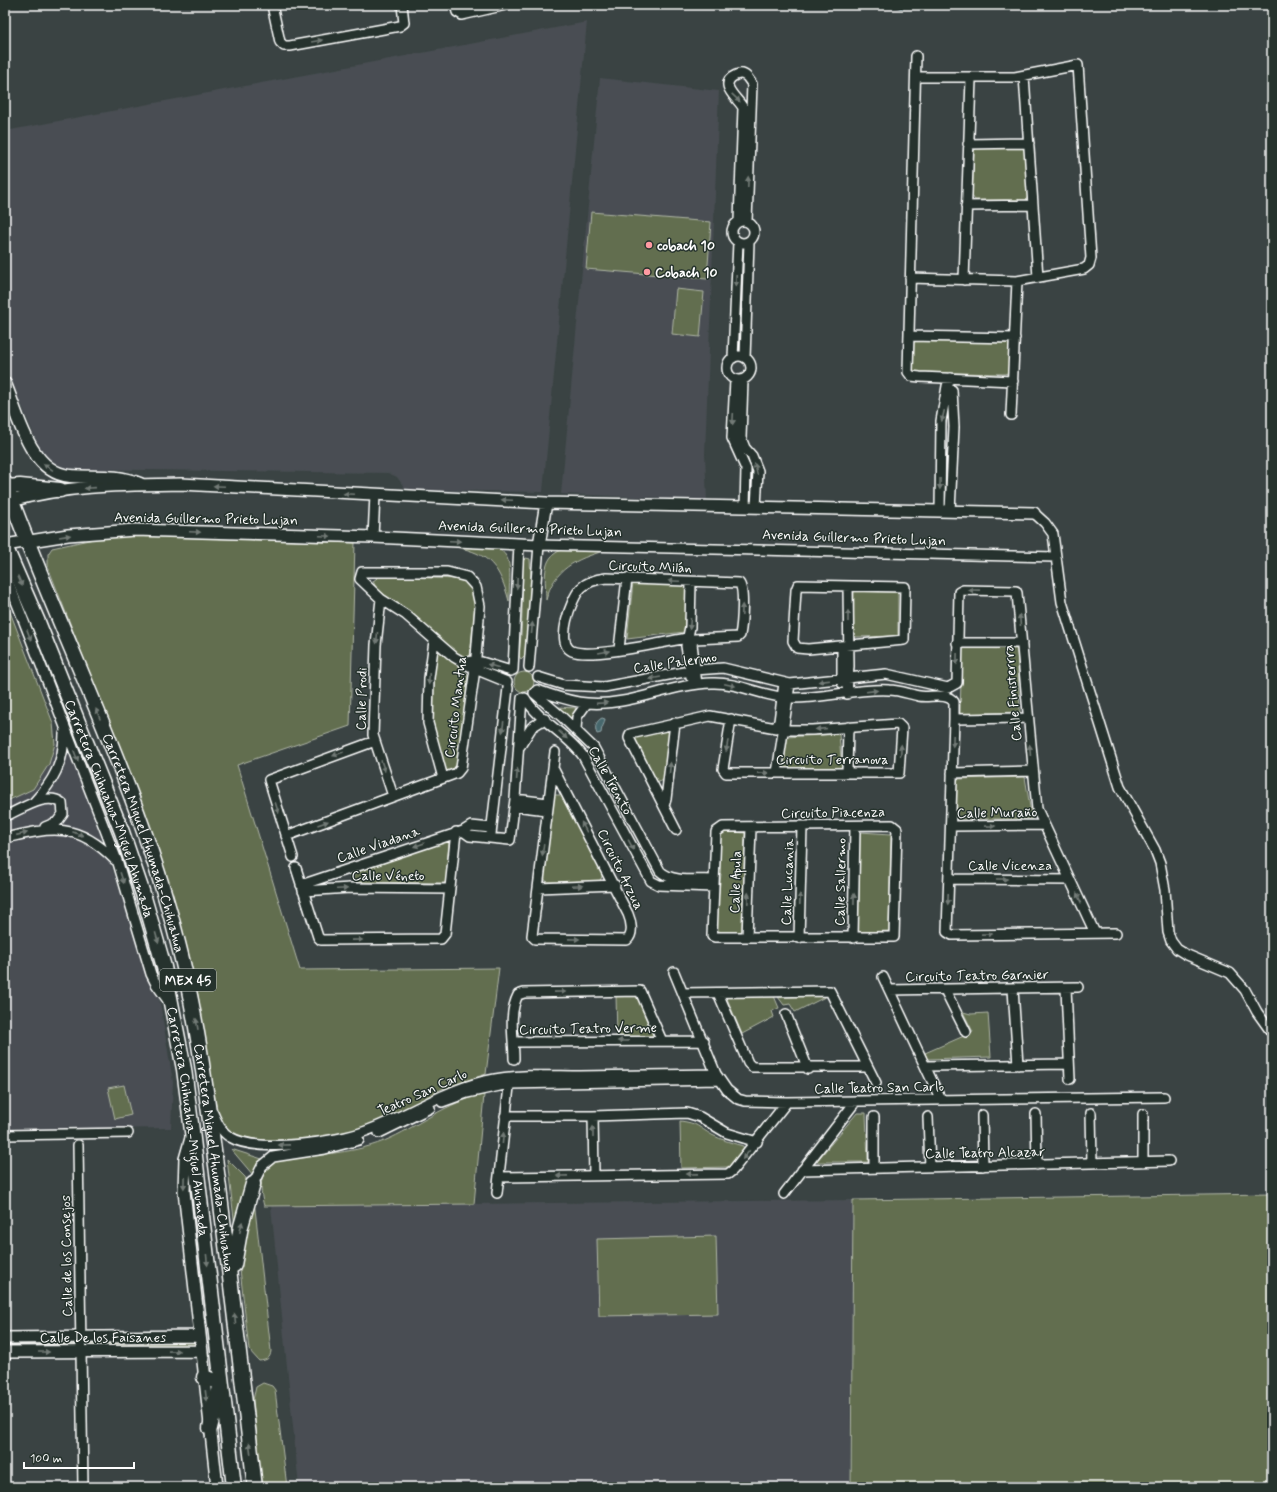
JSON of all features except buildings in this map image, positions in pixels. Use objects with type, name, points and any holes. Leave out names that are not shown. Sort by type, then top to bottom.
[{"type":"main road","points":[[5,384],[34,453],[49,469],[60,474],[70,476],[115,476],[140,484]]},
{"type":"main road","points":[[5,485],[60,490]]},
{"type":"main road","name":"MEX 45","points":[[5,485],[8,502]]},
{"type":"main road","name":"Carretera Miguel Ahumada-Chihuahua","points":[[8,502],[12,520],[26,542],[100,716],[158,874],[178,941],[192,1000],[202,1054],[231,1279],[255,1487]]},
{"type":"main road","name":"Carretera Chihuahua-Miguel Ahumada","points":[[6,549],[41,629],[122,832],[158,942],[173,1007],[192,1131],[234,1487]]},
{"type":"main road","points":[[231,1279],[241,1226],[253,1184]]},
{"type":"main road","points":[[204,1377],[221,1383],[210,1428]]},
{"type":"street","points":[[272,5],[280,42],[284,46],[400,26],[404,23],[402,5]]},
{"type":"street","points":[[455,5],[457,12],[462,15],[506,5]]},
{"type":"street","points":[[916,56],[908,372],[911,376],[1013,381]]},
{"type":"street","points":[[910,278],[1017,281],[1084,269],[1089,265],[1091,258],[1078,65],[1015,78],[916,77]]},
{"type":"street","points":[[739,74],[748,77],[752,84],[743,221],[743,108],[738,100],[732,96],[728,90],[728,85],[734,76],[739,74]]},
{"type":"street","points":[[1024,76],[1038,277]]},
{"type":"street","points":[[964,280],[971,79]]},
{"type":"street","points":[[968,144],[1029,143]]},
{"type":"street","points":[[966,206],[1033,205]]},
{"type":"street","points":[[743,221],[732,229],[733,237],[738,242],[749,242]]},
{"type":"street","points":[[739,380],[749,375],[751,368],[745,358],[749,242],[754,237],[755,229],[743,221]]},
{"type":"street","points":[[738,242],[734,358],[727,367],[729,375],[739,380]]},
{"type":"street","points":[[1012,415],[1017,281]]},
{"type":"street","points":[[909,336],[1015,338]]},
{"type":"street","points":[[734,358],[745,358]]},
{"type":"street","points":[[945,511],[941,468],[941,421],[947,386],[951,378]]},
{"type":"street","points":[[945,511],[952,468],[953,440],[951,378]]},
{"type":"street","points":[[739,380],[732,438],[746,469],[750,507]]},
{"type":"street","points":[[941,440],[953,440]]},
{"type":"street","points":[[941,468],[952,468]]},
{"type":"street","name":"Avenida Guillermo Prieto Lujan","points":[[8,502],[60,490],[140,484],[225,486],[375,495],[546,502],[1034,513]]},
{"type":"street","points":[[373,537],[375,495]]},
{"type":"street","points":[[529,667],[539,545],[546,502]]},
{"type":"street","points":[[1034,513],[1045,523],[1053,534],[1060,591],[1066,617],[1120,788],[1155,850],[1160,864],[1165,890],[1168,932],[1171,941],[1177,949],[1185,954],[1220,967],[1234,977],[1245,990],[1257,1012],[1272,1034]]},
{"type":"street","name":"Avenida Guillermo Prieto Lujan","points":[[6,549],[26,542],[68,535],[135,530],[373,537],[539,545],[1056,557]]},
{"type":"street","points":[[490,838],[507,685],[512,670],[519,544]]},
{"type":"street","name":"Circuito Mantua","points":[[286,836],[459,772],[461,768],[475,665],[480,606],[479,593],[473,582],[459,574],[447,572],[364,571],[360,575],[361,582],[381,599]]},
{"type":"street","points":[[5,573],[64,728],[118,863],[151,974],[156,984],[173,1007]]},
{"type":"street","points":[[619,649],[627,578]]},
{"type":"street","name":"Circuito Milán","points":[[687,638],[593,654],[578,653],[567,647],[564,639],[570,605],[581,588],[599,579],[627,578],[741,584],[740,636],[694,639],[692,644],[693,671]]},
{"type":"street","points":[[691,582],[690,627],[686,646],[695,684]]},
{"type":"street","points":[[800,584],[848,586],[902,586],[906,588],[904,640],[808,649],[797,648],[793,641],[796,590],[800,584]]},
{"type":"street","points":[[844,694],[848,586]]},
{"type":"street","name":"Calle Finisterrra","points":[[955,683],[959,592],[962,590],[1017,592],[1032,771],[1037,809],[1043,825],[1095,933]]},
{"type":"street","points":[[381,599],[406,614],[434,641],[454,657],[475,665],[512,670],[523,666],[529,667],[538,677],[536,691],[524,698],[514,695],[507,685],[475,665]]},
{"type":"street","name":"Calle Prodi","points":[[381,599],[376,645],[373,729],[375,741],[393,796]]},
{"type":"street","points":[[434,641],[429,678],[428,723],[443,778]]},
{"type":"street","points":[[957,643],[1022,643]]},
{"type":"street","name":"Calle Palermo","points":[[538,677],[564,685],[597,688],[693,671],[723,668],[787,683],[886,674],[945,688],[955,683]]},
{"type":"street","points":[[777,773],[780,729],[787,683]]},
{"type":"street","name":"Calle Palermo","points":[[536,691],[587,703],[612,702],[695,684],[726,684],[785,698],[890,690],[933,698],[950,698],[954,703],[954,719]]},
{"type":"street","points":[[933,698],[935,685]]},
{"type":"street","name":"Calle Trento","points":[[536,691],[589,742],[599,756],[660,871],[666,876],[713,883]]},
{"type":"street","points":[[296,868],[318,937],[321,940],[444,938],[450,889],[460,832],[470,836],[509,840],[515,803],[518,749],[524,698]]},
{"type":"street","name":"Calle Trento","points":[[524,698],[573,744],[583,756],[647,876],[659,885],[713,883]]},
{"type":"street","points":[[576,729],[577,716],[587,703]]},
{"type":"street","name":"Circuito Terranova","points":[[676,830],[629,736],[631,733],[704,716],[731,719],[780,729],[812,730],[896,723],[902,728],[899,773],[724,772],[722,769],[731,719]]},
{"type":"street","points":[[1028,718],[954,719],[947,930],[950,934],[1116,933]]},
{"type":"street","points":[[518,749],[528,731],[545,719]]},
{"type":"street","points":[[664,806],[675,723]]},
{"type":"street","points":[[847,773],[848,727]]},
{"type":"street","points":[[33,803],[46,790],[56,774],[64,745],[64,728]]},
{"type":"street","points":[[292,857],[269,780],[375,741]]},
{"type":"street","name":"Circuito Arzua","points":[[554,770],[615,885],[630,919],[630,935],[627,940],[534,938],[532,934],[554,770],[555,752]]},
{"type":"street","points":[[952,773],[1032,771]]},
{"type":"street","points":[[5,816],[33,803],[52,799],[62,803],[64,809],[61,818],[40,830]]},
{"type":"street","points":[[515,803],[548,807]]},
{"type":"street","name":"Circuito Piacenza","points":[[892,824],[897,829],[896,934],[892,938],[712,936],[713,883],[717,830],[723,827],[751,828],[855,826],[892,824]]},
{"type":"street","name":"Calle Muraño","points":[[951,826],[1043,825]]},
{"type":"street","name":"Calle Viadana","points":[[302,888],[460,832],[471,826],[491,828]]},
{"type":"street","name":"Calle Sallermo","points":[[853,938],[855,826]]},
{"type":"street","name":"Calle Lucania","points":[[799,938],[802,827]]},
{"type":"street","points":[[5,838],[54,828],[69,831],[96,844],[118,863]]},
{"type":"street","name":"Calle Apula","points":[[747,937],[751,828]]},
{"type":"street","name":"Calle Vicenza","points":[[949,879],[1070,880]]},
{"type":"street","points":[[538,888],[615,885]]},
{"type":"street","name":"Calle Véneto","points":[[302,888],[450,889]]},
{"type":"street","name":"Calle Teatro San Carlo","points":[[674,972],[718,1077],[727,1090],[738,1098],[751,1102],[1164,1098]]},
{"type":"street","name":"Circuito Teatro Garnier","points":[[882,977],[941,1100]]},
{"type":"street","name":"Circuito Teatro Garnier","points":[[889,990],[1078,987]]},
{"type":"street","points":[[1066,988],[1070,1079]]},
{"type":"street","points":[[1014,989],[1018,1065]]},
{"type":"street","points":[[945,990],[966,1032]]},
{"type":"street","name":"Circuito Teatro Verme","points":[[514,1059],[514,1007],[516,999],[521,993],[638,991],[642,993],[662,1041]]},
{"type":"street","points":[[683,993],[830,991],[876,1084]]},
{"type":"street","points":[[718,993],[748,1063],[752,1067],[808,1069],[868,1067]]},
{"type":"street","points":[[786,1014],[808,1069]]},
{"type":"street","name":"Circuito Teatro Verme","points":[[514,1042],[704,1041]]},
{"type":"street","points":[[925,1066],[1069,1064]]},
{"type":"street","name":"Teatro San Carlo","points":[[209,1105],[224,1132],[237,1141],[274,1145],[306,1144],[347,1137],[366,1131],[452,1091],[476,1083],[718,1077]]},
{"type":"street","points":[[497,1193],[509,1081]]},
{"type":"street","name":"Teatro San Carlo","points":[[253,1184],[262,1166],[273,1156],[325,1149],[365,1138],[446,1100],[509,1081]]},
{"type":"street","points":[[784,1194],[856,1101]]},
{"type":"street","points":[[499,1177],[728,1174],[757,1142],[787,1102]]},
{"type":"street","points":[[505,1116],[593,1116],[687,1113],[700,1117],[727,1133],[757,1142]]},
{"type":"street","points":[[1091,1113],[1092,1163]]},
{"type":"street","points":[[1036,1114],[1037,1164]]},
{"type":"street","points":[[1143,1114],[1143,1162]]},
{"type":"street","points":[[982,1115],[983,1166]]},
{"type":"street","points":[[593,1116],[594,1175]]},
{"type":"street","points":[[874,1117],[874,1168]]},
{"type":"street","points":[[928,1117],[930,1167]]},
{"type":"street","points":[[192,1131],[185,1159],[184,1191],[217,1487]]},
{"type":"street","points":[[5,1135],[128,1133]]},
{"type":"street","name":"Calle de los Consejos","points":[[78,1145],[83,1487]]},
{"type":"street","name":"Calle Teatro Alcazar","points":[[802,1170],[1169,1161]]},
{"type":"street","name":"Calle De los Faisanes","points":[[5,1338],[199,1336]]},
{"type":"street","name":"Calle De los Faisanes","points":[[5,1352],[201,1351]]},
{"type":"shaded area","points":[[587,22],[543,492],[406,490],[397,477],[388,473],[64,469],[53,465],[45,457],[38,445],[5,365],[5,131]]},
{"type":"shaded area","name":"Cobach 10","points":[[600,78],[719,91],[705,454],[707,500],[561,494]]},
{"type":"shaded area","points":[[66,739],[160,1002],[173,1082],[171,1128],[5,1130],[5,802],[13,800],[49,764],[55,744]]},
{"type":"shaded area","points":[[853,1200],[850,1487],[299,1487],[271,1206]]},
{"type":"green space","points":[[1019,147],[1024,149],[1028,196],[1026,200],[975,200],[972,196],[974,151],[977,148]]},
{"type":"green space","name":"cobach 10","points":[[591,212],[711,222],[707,279],[586,269]]},
{"type":"green space","points":[[676,289],[704,292],[700,337],[672,334]]},
{"type":"green space","points":[[913,341],[1010,344],[1008,373],[916,372],[911,369]]},
{"type":"green space","points":[[112,535],[355,543],[350,726],[237,765],[300,970],[499,968],[486,1074],[442,1089],[397,1113],[372,1124],[348,1132],[318,1138],[273,1140],[249,1139],[236,1136],[222,1123],[216,1105],[197,990],[158,848],[48,567],[48,554],[52,548]]},
{"type":"green space","points":[[475,545],[489,546],[498,549],[505,554],[510,569],[509,601],[502,579],[492,564],[477,553],[455,547]]},
{"type":"green space","points":[[562,550],[604,551],[575,562],[560,573],[554,580],[546,600],[545,578],[547,564],[555,553]]},
{"type":"green space","points":[[526,558],[530,559],[531,580],[525,655],[521,659],[519,656],[522,620],[523,561]]},
{"type":"green space","points":[[380,576],[458,579],[470,585],[476,595],[470,656],[464,658],[376,588],[373,581]]},
{"type":"green space","points":[[633,582],[688,586],[684,632],[627,639]]},
{"type":"green space","points":[[854,591],[898,592],[898,636],[853,637]]},
{"type":"green space","points":[[5,599],[53,723],[55,744],[49,764],[33,789],[5,802]]},
{"type":"green space","points":[[962,648],[1017,649],[1020,712],[960,714]]},
{"type":"green space","points":[[439,652],[468,674],[459,758],[454,770],[448,771],[443,768],[430,723],[434,655]]},
{"type":"green space","points":[[524,672],[531,675],[534,682],[531,689],[524,692],[517,689],[514,682],[517,675]]},
{"type":"green space","points":[[558,707],[576,708],[571,719]]},
{"type":"green space","points":[[666,729],[670,734],[664,780],[656,783],[634,740],[636,735]]},
{"type":"green space","points":[[839,734],[842,770],[783,769],[786,737]]},
{"type":"green space","points":[[1025,777],[1032,819],[957,819],[956,779]]},
{"type":"green space","points":[[554,795],[562,795],[603,874],[600,881],[547,882],[544,878]]},
{"type":"green space","points":[[724,831],[745,833],[742,932],[735,934],[725,933],[715,929],[721,874],[715,870],[720,836]]},
{"type":"green space","points":[[860,832],[891,834],[889,931],[858,932]]},
{"type":"green space","points":[[449,841],[446,883],[355,882],[352,878],[356,872]]},
{"type":"green space","points":[[616,995],[637,996],[653,1036],[617,1037]]},
{"type":"green space","points":[[726,996],[774,996],[779,1008],[772,1011],[774,1017],[742,1034]]},
{"type":"green space","points":[[827,996],[795,1012],[790,1004],[784,1005],[778,997]]},
{"type":"green space","points":[[963,1012],[971,1014],[988,1013],[991,1057],[927,1059],[925,1053],[973,1032]]},
{"type":"green space","points":[[124,1085],[131,1115],[115,1119],[108,1088]]},
{"type":"green space","points":[[484,1095],[474,1204],[264,1206],[261,1192],[262,1180],[267,1169],[277,1159],[345,1152],[371,1146],[397,1135],[445,1108],[470,1098]]},
{"type":"green space","points":[[857,1113],[866,1113],[868,1162],[816,1162]]},
{"type":"green space","points":[[680,1121],[694,1124],[716,1137],[743,1146],[744,1150],[729,1167],[681,1168]]},
{"type":"green space","points":[[231,1149],[262,1159],[253,1175]]},
{"type":"green space","points":[[227,1159],[245,1177],[249,1185],[236,1236]]},
{"type":"green space","points":[[1272,1194],[1272,1487],[851,1487],[853,1200]]},
{"type":"green space","points":[[254,1200],[271,1351],[268,1359],[259,1361],[249,1350],[239,1260]]},
{"type":"green space","points":[[716,1236],[718,1314],[599,1316],[597,1239]]},
{"type":"green space","points":[[195,1341],[195,1346],[90,1348],[90,1343]]},
{"type":"green space","points":[[76,1342],[76,1348],[5,1349],[5,1343]]},
{"type":"green space","points":[[263,1383],[272,1386],[275,1390],[287,1487],[262,1487],[253,1400],[256,1387]]},
{"type":"water","points":[[602,718],[605,719],[601,733],[597,734],[596,724]]},
{"type":"waterway","points":[[893,5],[901,8],[916,5]]},
{"type":"place","name":"cobach 10","points":[[649,245]]},
{"type":"place","name":"Cobach 10","points":[[647,272]]}]
